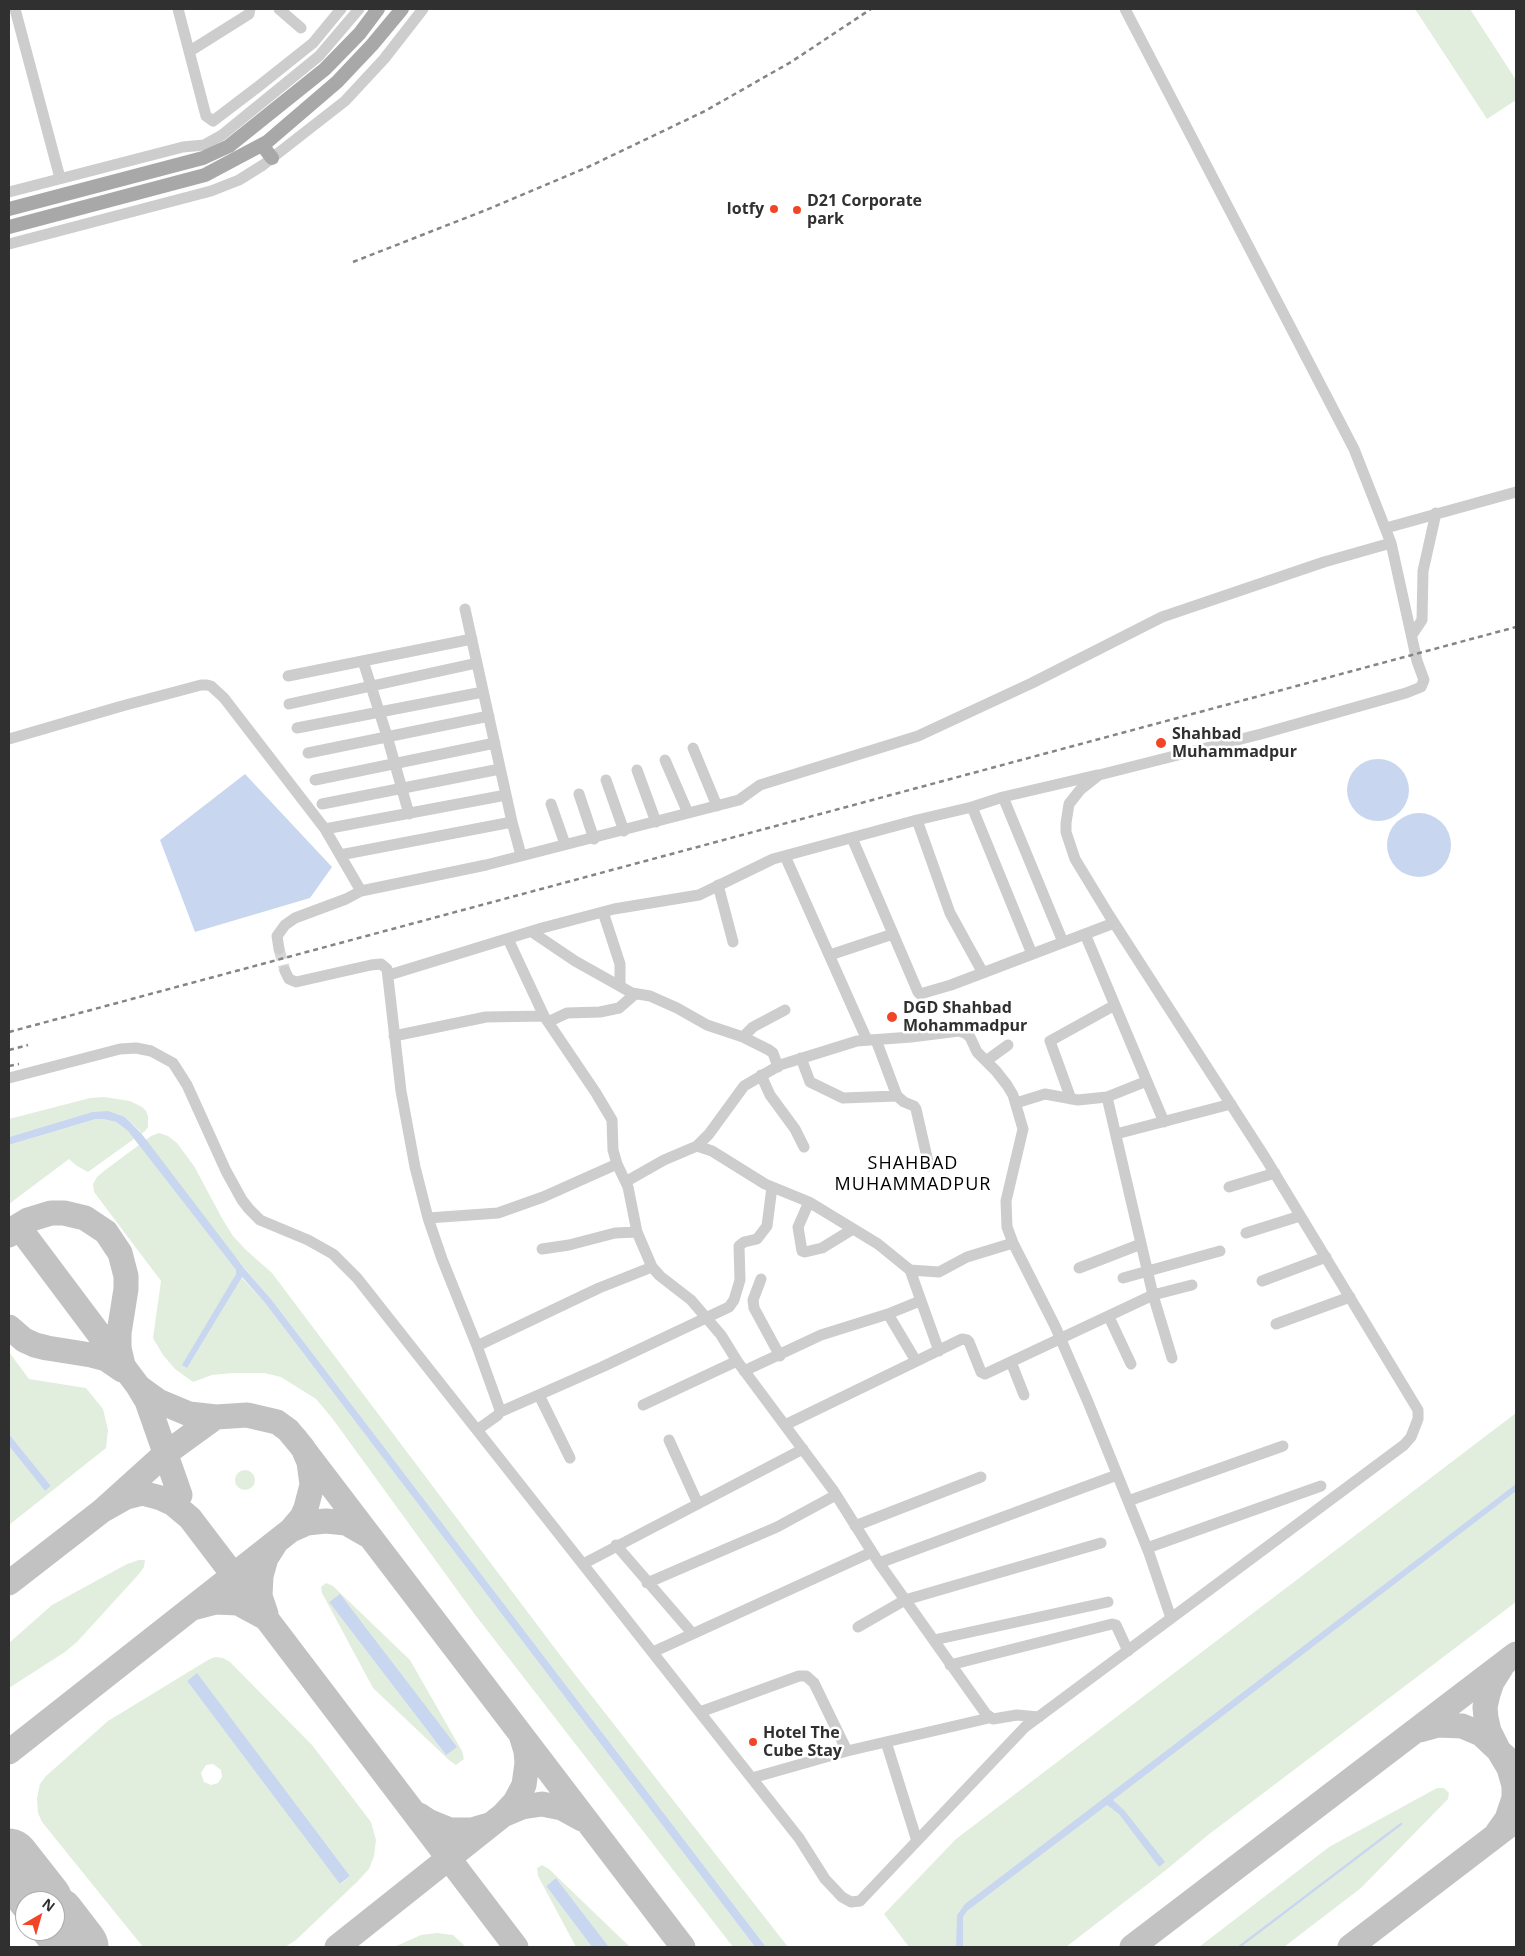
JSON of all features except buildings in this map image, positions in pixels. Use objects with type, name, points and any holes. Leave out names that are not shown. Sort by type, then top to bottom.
[{"type":"main road","points":[[9,210],[203,158],[225,140],[325,69],[360,33],[378,9]]},
{"type":"main road","points":[[9,227],[205,175],[262,145],[337,82],[372,45],[402,9]]},
{"type":"main road","points":[[262,145],[272,158]]},
{"type":"street","points":[[15,9],[60,178]]},
{"type":"street","points":[[178,9],[206,116],[213,121],[225,140]]},
{"type":"street","points":[[280,9],[301,28]]},
{"type":"street","points":[[213,121],[313,43],[341,9]]},
{"type":"street","points":[[9,192],[183,147],[225,140],[319,56],[359,9]]},
{"type":"street","points":[[9,244],[211,192],[239,180],[272,158],[345,100],[384,59],[423,9]]},
{"type":"street","points":[[389,975],[603,912],[692,896],[774,859],[972,807],[1003,796],[1099,775],[1261,734],[1421,687],[1424,680],[1417,662],[1391,543],[1350,441],[1125,9]]},
{"type":"street","points":[[190,51],[251,11]]},
{"type":"street","points":[[1386,528],[1516,492]]},
{"type":"street","points":[[1412,635],[1422,620],[1422,571],[1436,513]]},
{"type":"street","points":[[278,949],[277,936],[284,925],[295,918],[346,899],[361,891],[480,867],[739,800],[760,785],[918,736],[1032,683],[1162,617],[1324,562],[1391,543]]},
{"type":"street","points":[[465,610],[512,822],[528,854]]},
{"type":"street","points":[[288,676],[472,639]]},
{"type":"street","points":[[363,661],[410,814]]},
{"type":"street","points":[[289,704],[477,663]]},
{"type":"street","points":[[9,739],[122,706],[207,684],[224,698],[325,829],[361,891]]},
{"type":"street","points":[[297,728],[483,692]]},
{"type":"street","points":[[308,753],[489,716]]},
{"type":"street","points":[[315,780],[495,743]]},
{"type":"street","points":[[693,748],[716,806]]},
{"type":"street","points":[[666,760],[688,814]]},
{"type":"street","points":[[322,804],[500,769]]},
{"type":"street","points":[[637,770],[656,822]]},
{"type":"street","points":[[9,1078],[120,1049],[136,1048],[151,1051],[172,1063],[187,1086],[226,1171],[249,1210],[260,1220],[308,1240],[333,1254],[357,1278],[799,1838],[825,1879],[842,1897],[851,1902],[860,1900],[1025,1727],[1404,1445],[1411,1436],[1418,1419],[1418,1410],[1275,1173],[1075,859],[1066,832],[1069,804],[1080,790],[1099,775]]},
{"type":"street","points":[[606,780],[624,830]]},
{"type":"street","points":[[579,794],[594,839]]},
{"type":"street","points":[[325,829],[506,795]]},
{"type":"street","points":[[1003,796],[1063,942]]},
{"type":"street","points":[[551,804],[565,844]]},
{"type":"street","points":[[972,807],[1032,954]]},
{"type":"street","points":[[917,820],[952,916],[983,973]]},
{"type":"street","points":[[340,856],[512,822]]},
{"type":"street","points":[[852,838],[919,994],[952,985],[1114,923]]},
{"type":"street","points":[[785,856],[897,1096],[916,1109],[929,1166]]},
{"type":"street","points":[[718,885],[734,942]]},
{"type":"street","points":[[603,912],[620,964],[620,986]]},
{"type":"street","points":[[532,932],[575,960],[634,994],[650,996],[677,1008],[707,1025],[743,1037],[772,1051],[778,1066]]},
{"type":"street","points":[[830,955],[893,934]]},
{"type":"street","points":[[1085,934],[1164,1122]]},
{"type":"street","points":[[508,939],[546,1019],[612,1120],[613,1150],[617,1164],[627,1181],[637,1232],[652,1267],[660,1276],[691,1300],[721,1335],[744,1371],[836,1495],[872,1552],[950,1665],[990,1718]]},
{"type":"street","points":[[285,971],[289,979],[296,982],[371,965],[381,964],[387,969],[401,1091],[413,1161],[428,1218],[442,1258],[478,1346],[500,1412]]},
{"type":"street","points":[[394,1036],[486,1017],[546,1019],[567,1013],[600,1012],[619,1008],[634,994]]},
{"type":"street","points":[[1071,1099],[1050,1041],[1115,1005]]},
{"type":"street","points":[[743,1037],[753,1027],[785,1010]]},
{"type":"street","points":[[627,1181],[664,1160],[697,1146],[709,1134],[728,1109],[736,1094],[744,1086],[778,1066],[856,1041],[959,1031],[970,1037],[977,1052],[1007,1085],[1016,1103],[1023,1129],[1006,1201],[1007,1226],[1013,1243],[1061,1340],[1147,1548],[1171,1618]]},
{"type":"street","points":[[986,1061],[1008,1045]]},
{"type":"street","points":[[801,1058],[810,1082],[843,1098],[897,1096]]},
{"type":"street","points":[[761,1075],[770,1095],[795,1129],[804,1147]]},
{"type":"street","points":[[1016,1103],[1045,1094],[1071,1099],[1107,1097],[1147,1081]]},
{"type":"street","points":[[1107,1097],[1140,1244],[1153,1296],[1172,1358]]},
{"type":"street","points":[[1116,1134],[1231,1104]]},
{"type":"street","points":[[697,1146],[712,1151],[772,1187],[809,1202],[885,1250],[910,1270],[940,1351]]},
{"type":"street","points":[[428,1218],[498,1214],[543,1198],[617,1164]]},
{"type":"street","points":[[1229,1186],[1275,1173]]},
{"type":"street","points":[[477,1430],[500,1412],[602,1367],[732,1304],[740,1280],[739,1246],[744,1242],[757,1239],[767,1226],[772,1187]]},
{"type":"street","points":[[809,1202],[798,1227],[804,1252],[822,1248],[853,1230]]},
{"type":"street","points":[[1246,1233],[1300,1216]]},
{"type":"street","points":[[542,1249],[569,1245],[614,1233],[637,1232]]},
{"type":"street","points":[[910,1270],[938,1272],[967,1256],[1013,1243]]},
{"type":"street","points":[[1079,1268],[1140,1244]]},
{"type":"street","points":[[1123,1278],[1220,1251]]},
{"type":"street","points":[[1262,1281],[1326,1257]]},
{"type":"street","points":[[478,1346],[599,1288],[652,1267]]},
{"type":"street","points":[[760,1279],[754,1300],[754,1308],[780,1356]]},
{"type":"street","points":[[785,1425],[962,1339],[967,1340],[983,1374],[1061,1340],[1153,1296],[1192,1285]]},
{"type":"street","points":[[1276,1324],[1350,1296]]},
{"type":"street","points":[[744,1371],[821,1336],[888,1314],[920,1301]]},
{"type":"street","points":[[888,1314],[916,1361]]},
{"type":"street","points":[[1109,1317],[1131,1364]]},
{"type":"street","points":[[643,1405],[737,1361]]},
{"type":"street","points":[[1011,1362],[1024,1395]]},
{"type":"street","points":[[539,1395],[570,1458]]},
{"type":"street","points":[[669,1440],[698,1504]]},
{"type":"street","points":[[1128,1501],[1283,1446]]},
{"type":"street","points":[[583,1564],[616,1545],[803,1449]]},
{"type":"street","points":[[879,1562],[1117,1475]]},
{"type":"street","points":[[855,1526],[981,1477]]},
{"type":"street","points":[[1147,1548],[1321,1486]]},
{"type":"street","points":[[647,1583],[777,1527],[836,1495]]},
{"type":"street","points":[[858,1627],[905,1600],[1101,1543]]},
{"type":"street","points":[[616,1545],[692,1634]]},
{"type":"street","points":[[653,1652],[872,1552]]},
{"type":"street","points":[[934,1640],[1108,1602]]},
{"type":"street","points":[[950,1665],[1112,1624],[1116,1625],[1128,1651]]},
{"type":"street","points":[[700,1712],[799,1676],[806,1676],[814,1683],[848,1751]]},
{"type":"street","points":[[752,1778],[848,1751],[990,1718],[998,1719],[1017,1714],[1039,1717]]},
{"type":"street","points":[[886,1742],[917,1840]]},
{"type":"green space","points":[[1415,9],[1470,9],[1516,80],[1516,100],[1487,119]]},
{"type":"green space","points":[[104,1097],[130,1101],[142,1107],[148,1116],[148,1127],[145,1131],[88,1172],[69,1159],[9,1204],[9,1145],[96,1119],[116,1122],[134,1138],[141,1132],[125,1117],[92,1112],[9,1137],[9,1119],[90,1098]]},
{"type":"green space","points":[[159,1133],[168,1136],[177,1143],[194,1166],[233,1236],[272,1273],[566,1663],[788,1947],[766,1947],[271,1299],[140,1146],[236,1270],[236,1274],[187,1368],[241,1277],[265,1303],[755,1947],[733,1947],[476,1616],[332,1418],[316,1399],[281,1377],[264,1373],[212,1375],[193,1382],[175,1369],[163,1355],[153,1338],[161,1281],[94,1192],[93,1184],[104,1171],[151,1136]]},
{"type":"green space","points":[[9,1352],[29,1379],[86,1388],[103,1409],[108,1430],[106,1448],[9,1525],[9,1446],[45,1491],[51,1486],[9,1434]]},
{"type":"green space","points":[[1516,1413],[1516,1602],[1208,1835],[1066,1947],[909,1947],[884,1914],[956,1839]]},
{"type":"green space","points":[[245,1470],[252,1473],[255,1480],[252,1487],[245,1490],[238,1487],[235,1480],[238,1473]]},
{"type":"green space","points":[[145,1560],[144,1567],[139,1574],[77,1642],[65,1652],[9,1688],[9,1643],[52,1605],[127,1564]]},
{"type":"green space","points":[[326,1583],[333,1586],[410,1660],[462,1751],[464,1759],[456,1765],[450,1761],[373,1688],[322,1593],[321,1587]],"holes":[[[340,1595],[446,1755],[329,1602]]]},
{"type":"green space","points":[[215,1657],[223,1658],[230,1662],[312,1745],[371,1822],[376,1840],[374,1856],[369,1869],[296,1940],[285,1947],[143,1947],[42,1822],[38,1813],[37,1798],[40,1784],[46,1776],[108,1721]],"holes":[[[197,1674],[350,1876],[341,1884],[187,1681]],[[213,1764],[221,1770],[222,1777],[218,1783],[211,1785],[204,1782],[201,1773],[206,1765]]]},
{"type":"green space","points":[[1437,1788],[1444,1788],[1449,1793],[1448,1799],[1361,1888],[1284,1947],[1199,1947],[1329,1847]]},
{"type":"green space","points":[[542,1865],[549,1869],[630,1947],[609,1947],[556,1878],[546,1886],[592,1947],[576,1947],[538,1876],[537,1868]]},
{"type":"green space","points":[[437,1933],[453,1935],[466,1947],[394,1947],[421,1935]]},
{"type":"water","points":[[1378,759],[1390,761],[1400,768],[1407,778],[1409,790],[1407,802],[1400,812],[1390,819],[1378,821],[1366,819],[1356,812],[1349,802],[1347,790],[1349,778],[1356,768],[1366,761]]},
{"type":"water","points":[[245,774],[332,867],[310,898],[195,932],[160,840]]},
{"type":"water","points":[[1419,813],[1431,816],[1442,822],[1448,833],[1451,845],[1448,857],[1442,868],[1431,874],[1419,877],[1407,874],[1396,868],[1390,857],[1387,845],[1390,833],[1396,822],[1407,816]]},
{"type":"water","points":[[108,1111],[125,1117],[141,1133],[244,1268],[271,1299],[766,1947],[755,1947],[265,1303],[242,1277],[187,1368],[182,1365],[236,1274],[236,1270],[128,1131],[116,1122],[96,1119],[9,1145],[9,1137],[92,1112]]},
{"type":"water","points":[[9,1434],[51,1486],[45,1491],[9,1446]]},
{"type":"water","points":[[1516,1484],[1516,1491],[1113,1800],[1124,1810],[1165,1862],[1159,1867],[1119,1814],[1107,1805],[967,1911],[963,1917],[963,1947],[956,1947],[957,1915],[965,1904]]},
{"type":"water","points":[[340,1594],[457,1747],[446,1755],[329,1602]]},
{"type":"water","points":[[197,1673],[350,1876],[340,1884],[187,1681]]},
{"type":"water","points":[[556,1878],[609,1947],[592,1947],[546,1886]]},
{"type":"waterway","points":[[1239,1947],[1401,1824]]},
{"type":"taxiway","points":[[9,1235],[28,1220],[51,1213],[64,1213],[85,1218],[106,1232],[120,1253],[126,1276],[126,1289],[119,1333],[119,1348],[123,1365]]},
{"type":"taxiway","points":[[21,1230],[138,1386],[147,1401],[180,1495]]},
{"type":"taxiway","points":[[9,1327],[24,1340],[35,1345],[106,1359],[122,1370]]},
{"type":"taxiway","points":[[140,1388],[158,1401],[189,1414],[216,1417]]},
{"type":"taxiway","points":[[9,1583],[103,1510],[165,1454],[216,1417],[247,1415],[277,1422],[288,1430],[303,1448],[309,1462],[312,1485],[302,1517],[291,1530]]},
{"type":"taxiway","points":[[295,1438],[683,1947]]},
{"type":"taxiway","points":[[103,1510],[126,1497],[142,1493],[172,1503],[190,1518],[516,1947]]},
{"type":"taxiway","points":[[9,1752],[291,1530],[307,1523],[326,1521],[346,1523],[367,1535]]},
{"type":"taxiway","points":[[266,1614],[260,1596],[261,1576],[266,1558],[275,1544]]},
{"type":"taxiway","points":[[193,1608],[216,1602],[238,1603],[264,1617]]},
{"type":"taxiway","points":[[1132,1947],[1516,1654]]},
{"type":"taxiway","points":[[1501,1668],[1492,1682],[1488,1694],[1485,1707],[1486,1718],[1489,1731],[1499,1751],[1516,1766]]},
{"type":"taxiway","points":[[1420,1730],[1438,1725],[1462,1726],[1481,1734],[1498,1750]]},
{"type":"taxiway","points":[[503,1815],[515,1802],[524,1785],[527,1763],[522,1738]]},
{"type":"taxiway","points":[[1497,1833],[1507,1819],[1514,1798],[1514,1786],[1509,1768],[1500,1753]]},
{"type":"taxiway","points":[[337,1947],[503,1815],[522,1807],[542,1804],[562,1808],[582,1819]]},
{"type":"taxiway","points":[[419,1815],[450,1830],[472,1830],[489,1825]]},
{"type":"taxiway","points":[[1350,1947],[1516,1820]]},
{"type":"runway","points":[[9,1859],[34,1891]]},
{"type":"runway","points":[[65,1930],[78,1947]]},
{"type":"tunnel","points":[[279,949],[285,971]]},
{"type":"railway","points":[[353,262],[486,210],[588,167],[705,111],[791,62],[871,9]]},
{"type":"railway","points":[[9,1032],[1516,627]]},
{"type":"railway","points":[[9,1050],[28,1045]]},
{"type":"railway","points":[[9,1066],[19,1064]]},
{"type":"place","name":"Iotfy","points":[[774,209]]},
{"type":"place","name":"D21 Corporate park","points":[[797,210]]},
{"type":"place","name":"Shahbad Muhammadpur","points":[[1161,743]]},
{"type":"place","name":"DGD Shahbad Mohammadpur","points":[[892,1017]]},
{"type":"place","name":"Hotel The Cube Stay","points":[[753,1742]]},
{"type":"district","name":"SHAHBAD MUHAMMADPUR","points":[[913,1174]]}]
